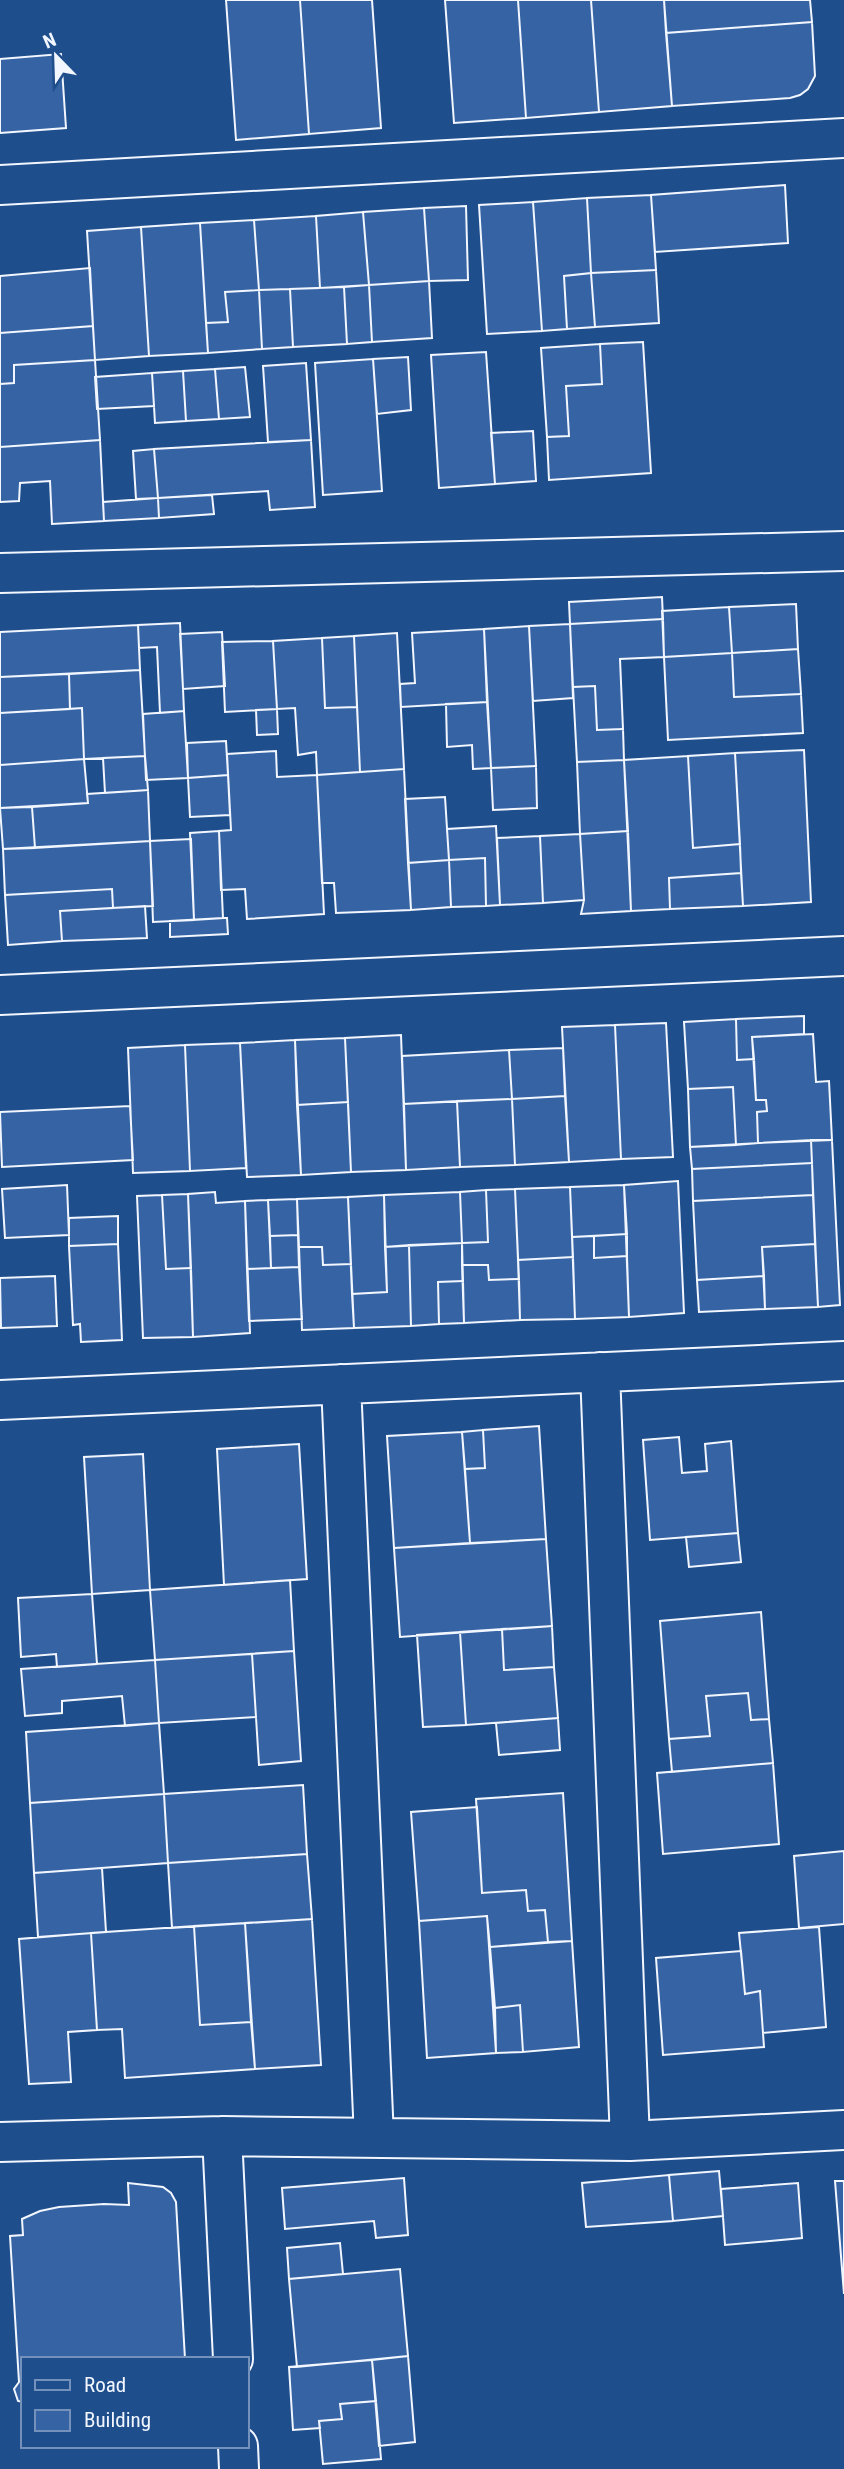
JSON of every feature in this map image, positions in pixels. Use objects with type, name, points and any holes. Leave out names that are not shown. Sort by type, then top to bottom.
[{"type":"street","points":[[0,185],[844,138]]},
{"type":"street","points":[[0,573],[844,551]]},
{"type":"street","points":[[0,995],[844,956]]},
{"type":"street","points":[[0,1400],[844,1361]]},
{"type":"street","points":[[600,1372],[630,2141]]},
{"type":"street","points":[[341,1384],[374,2138]]},
{"type":"street","points":[[0,2142],[222,2136],[630,2141],[844,2130]]},
{"type":"street","points":[[222,2136],[233,2357]]},
{"type":"street","points":[[238,2448],[239,2469]]},
{"type":"building","points":[[226,0],[300,0],[309,134],[236,140]]},
{"type":"building","points":[[300,0],[372,0],[381,128],[309,134]]},
{"type":"building","points":[[445,0],[518,0],[526,118],[454,123]]},
{"type":"building","points":[[518,0],[591,0],[599,112],[526,118]]},
{"type":"building","points":[[591,0],[664,0],[672,106],[599,112]]},
{"type":"building","points":[[664,0],[810,0],[812,22],[666,33]]},
{"type":"building","points":[[812,22],[815,76],[808,89],[800,95],[790,98],[672,106],[666,33]]},
{"type":"building","points":[[61,54],[66,128],[0,133],[0,59]]},
{"type":"building","points":[[785,185],[788,243],[655,252],[651,195]]},
{"type":"building","points":[[651,195],[656,270],[591,273],[587,198]]},
{"type":"building","points":[[587,198],[591,273],[564,276],[567,329],[542,331],[533,202]]},
{"type":"building","points":[[533,202],[542,331],[487,334],[479,205]]},
{"type":"building","points":[[466,206],[468,280],[429,281],[424,208]]},
{"type":"building","points":[[424,208],[429,281],[369,285],[363,212]]},
{"type":"building","points":[[363,212],[369,285],[320,288],[316,216]]},
{"type":"building","points":[[316,216],[320,288],[259,290],[254,220]]},
{"type":"building","points":[[254,220],[259,290],[225,292],[228,322],[206,323],[200,223]]},
{"type":"building","points":[[200,223],[208,353],[149,356],[141,227]]},
{"type":"building","points":[[141,227],[149,356],[95,360],[87,231]]},
{"type":"building","points":[[90,268],[93,326],[0,333],[0,276]]},
{"type":"building","points":[[656,270],[659,323],[595,327],[591,273]]},
{"type":"building","points":[[591,273],[595,327],[567,329],[564,276]]},
{"type":"building","points":[[429,281],[432,338],[372,342],[369,285]]},
{"type":"building","points":[[369,285],[372,342],[347,344],[344,287]]},
{"type":"building","points":[[344,287],[347,344],[293,347],[290,289]]},
{"type":"building","points":[[290,289],[293,347],[262,349],[259,290]]},
{"type":"building","points":[[259,290],[262,349],[208,353],[206,323],[228,322],[225,292]]},
{"type":"building","points":[[93,326],[95,360],[14,365],[14,383],[0,384],[0,333]]},
{"type":"building","points":[[643,342],[651,473],[549,480],[547,437],[569,436],[566,386],[602,384],[600,344]]},
{"type":"building","points":[[600,344],[602,384],[566,386],[569,436],[547,437],[541,348]]},
{"type":"building","points":[[486,352],[495,484],[439,488],[431,355]]},
{"type":"building","points":[[408,357],[411,410],[377,414],[373,359]]},
{"type":"building","points":[[373,359],[382,491],[323,495],[315,363]]},
{"type":"building","points":[[95,360],[100,440],[0,447],[0,384],[14,383],[14,365]]},
{"type":"building","points":[[306,363],[311,440],[268,442],[263,366]]},
{"type":"building","points":[[245,367],[250,417],[219,419],[215,369]]},
{"type":"building","points":[[215,369],[219,419],[186,421],[183,371]]},
{"type":"building","points":[[183,371],[186,421],[155,423],[152,373]]},
{"type":"building","points":[[152,373],[154,406],[97,409],[95,377]]},
{"type":"building","points":[[533,431],[536,481],[495,484],[491,433]]},
{"type":"building","points":[[100,440],[104,521],[52,524],[50,481],[20,483],[19,501],[0,502],[0,447]]},
{"type":"building","points":[[311,440],[315,507],[270,510],[268,491],[158,498],[154,449]]},
{"type":"building","points":[[154,449],[158,498],[136,499],[133,451]]},
{"type":"building","points":[[212,495],[214,514],[159,518],[158,498]]},
{"type":"building","points":[[158,498],[159,518],[104,521],[103,502]]},
{"type":"building","points":[[662,597],[663,619],[570,624],[569,602]]},
{"type":"building","points":[[796,604],[798,649],[732,653],[729,607]]},
{"type":"building","points":[[729,607],[732,653],[664,657],[662,611]]},
{"type":"building","points":[[663,619],[664,657],[620,659],[623,729],[597,730],[595,686],[573,687],[570,624]]},
{"type":"building","points":[[180,623],[184,711],[160,713],[157,647],[139,648],[138,625]]},
{"type":"building","points":[[570,624],[573,698],[533,701],[529,626]]},
{"type":"building","points":[[138,625],[140,670],[0,677],[0,632]]},
{"type":"building","points":[[529,626],[536,766],[491,768],[484,629]]},
{"type":"building","points":[[484,629],[487,702],[401,707],[400,684],[415,683],[412,633]]},
{"type":"building","points":[[222,632],[225,686],[183,689],[180,634]]},
{"type":"building","points":[[397,633],[404,769],[360,772],[354,636]]},
{"type":"building","points":[[354,636],[357,707],[325,708],[322,638]]},
{"type":"building","points":[[322,638],[325,708],[357,707],[360,772],[317,775],[316,752],[298,755],[295,708],[277,709],[273,641]]},
{"type":"building","points":[[273,641],[277,709],[225,712],[222,642]]},
{"type":"building","points":[[798,649],[801,694],[734,697],[732,653]]},
{"type":"building","points":[[732,653],[734,697],[801,694],[803,733],[668,740],[664,657]]},
{"type":"building","points":[[140,670],[145,756],[84,759],[82,708],[70,709],[69,674]]},
{"type":"building","points":[[69,674],[70,709],[0,713],[0,677]]},
{"type":"building","points":[[595,686],[597,730],[623,729],[624,760],[577,762],[573,687]]},
{"type":"building","points":[[487,702],[491,768],[473,769],[472,745],[447,747],[446,704]]},
{"type":"building","points":[[82,708],[84,759],[0,765],[0,713]]},
{"type":"building","points":[[277,709],[278,734],[257,735],[256,710]]},
{"type":"building","points":[[184,711],[188,778],[146,780],[143,714]]},
{"type":"building","points":[[226,741],[228,775],[188,778],[187,743]]},
{"type":"building","points":[[804,750],[811,902],[743,906],[735,753]]},
{"type":"building","points":[[276,751],[277,777],[317,775],[324,914],[247,919],[245,889],[221,890],[219,831],[231,830],[227,754]]},
{"type":"building","points":[[735,753],[740,844],[693,848],[688,756]]},
{"type":"building","points":[[145,756],[148,790],[105,793],[103,758]]},
{"type":"building","points":[[688,756],[693,848],[740,844],[741,873],[669,878],[670,909],[631,911],[624,760]]},
{"type":"building","points":[[84,759],[88,803],[0,808],[0,765]]},
{"type":"building","points":[[624,760],[628,831],[580,834],[577,762]]},
{"type":"building","points":[[536,766],[537,808],[493,810],[491,768]]},
{"type":"building","points":[[404,769],[411,910],[336,913],[334,883],[322,883],[317,775]]},
{"type":"building","points":[[228,775],[230,815],[190,817],[188,778]]},
{"type":"building","points":[[148,790],[150,841],[35,848],[32,807],[88,803],[87,794]]},
{"type":"building","points":[[445,797],[449,860],[408,863],[405,799]]},
{"type":"building","points":[[32,807],[35,848],[3,849],[0,808]]},
{"type":"building","points":[[496,826],[500,905],[486,906],[485,858],[449,860],[447,829]]},
{"type":"building","points":[[219,831],[223,918],[194,920],[190,833]]},
{"type":"building","points":[[628,831],[631,911],[581,914],[584,900],[580,834]]},
{"type":"building","points":[[580,834],[584,900],[543,903],[540,836]]},
{"type":"building","points":[[540,836],[543,903],[500,905],[497,838]]},
{"type":"building","points":[[191,839],[194,920],[153,922],[150,841]]},
{"type":"building","points":[[150,841],[153,906],[113,908],[112,889],[5,895],[3,849]]},
{"type":"building","points":[[485,858],[486,906],[451,907],[449,860]]},
{"type":"building","points":[[449,860],[451,907],[411,910],[408,863]]},
{"type":"building","points":[[741,873],[743,906],[670,909],[669,878]]},
{"type":"building","points":[[112,889],[113,908],[60,911],[62,941],[8,945],[5,895]]},
{"type":"building","points":[[145,906],[147,938],[62,941],[60,911]]},
{"type":"building","points":[[227,918],[228,934],[170,937],[170,921]]},
{"type":"building","points":[[804,1016],[804,1034],[752,1037],[754,1059],[737,1060],[736,1019]]},
{"type":"building","points":[[736,1019],[737,1060],[754,1059],[756,1100],[766,1100],[767,1111],[757,1112],[758,1143],[736,1145],[733,1087],[688,1089],[684,1022]]},
{"type":"building","points":[[666,1023],[673,1157],[621,1159],[615,1025]]},
{"type":"building","points":[[615,1025],[621,1159],[569,1162],[562,1027]]},
{"type":"building","points":[[813,1034],[816,1082],[829,1081],[832,1140],[758,1143],[757,1112],[767,1111],[766,1100],[756,1100],[752,1037]]},
{"type":"building","points":[[401,1035],[406,1170],[351,1172],[345,1038]]},
{"type":"building","points":[[345,1038],[348,1102],[297,1105],[295,1040]]},
{"type":"building","points":[[295,1040],[301,1175],[247,1177],[240,1043]]},
{"type":"building","points":[[240,1043],[246,1168],[190,1171],[185,1045]]},
{"type":"building","points":[[185,1045],[190,1171],[133,1173],[128,1048]]},
{"type":"building","points":[[563,1048],[565,1096],[512,1099],[509,1050]]},
{"type":"building","points":[[509,1050],[512,1099],[404,1104],[402,1056]]},
{"type":"building","points":[[733,1087],[736,1145],[690,1147],[688,1089]]},
{"type":"building","points":[[565,1096],[569,1162],[515,1165],[512,1099]]},
{"type":"building","points":[[512,1099],[515,1165],[460,1167],[457,1101]]},
{"type":"building","points":[[457,1101],[460,1167],[406,1170],[404,1104]]},
{"type":"building","points":[[348,1102],[351,1172],[301,1175],[297,1105]]},
{"type":"building","points":[[130,1106],[133,1160],[2,1167],[0,1112]]},
{"type":"building","points":[[811,1140],[832,1140],[840,1305],[818,1307]]},
{"type":"building","points":[[811,1140],[812,1163],[692,1169],[690,1147]]},
{"type":"building","points":[[812,1163],[813,1195],[693,1201],[692,1169]]},
{"type":"building","points":[[678,1181],[684,1313],[629,1317],[624,1185]]},
{"type":"building","points":[[67,1185],[69,1235],[5,1238],[2,1189]]},
{"type":"building","points":[[624,1185],[627,1234],[572,1237],[570,1187]]},
{"type":"building","points":[[570,1187],[573,1257],[518,1260],[515,1189]]},
{"type":"building","points":[[515,1189],[519,1279],[489,1280],[488,1265],[462,1265],[462,1243],[488,1242],[486,1190]]},
{"type":"building","points":[[486,1190],[488,1242],[462,1243],[460,1192]]},
{"type":"building","points":[[215,1192],[216,1203],[245,1201],[250,1333],[193,1337],[188,1194]]},
{"type":"building","points":[[460,1192],[462,1243],[385,1247],[384,1195]]},
{"type":"building","points":[[188,1194],[191,1268],[166,1269],[162,1195]]},
{"type":"building","points":[[162,1195],[166,1269],[191,1268],[193,1337],[143,1338],[137,1196]]},
{"type":"building","points":[[384,1195],[387,1292],[352,1294],[348,1197]]},
{"type":"building","points":[[813,1195],[815,1244],[762,1247],[764,1276],[697,1280],[693,1201]]},
{"type":"building","points":[[348,1197],[351,1264],[323,1265],[322,1247],[299,1247],[297,1199]]},
{"type":"building","points":[[297,1199],[298,1235],[270,1236],[268,1200]]},
{"type":"building","points":[[268,1200],[271,1268],[247,1269],[245,1201]]},
{"type":"building","points":[[118,1216],[118,1244],[69,1246],[69,1218]]},
{"type":"building","points":[[627,1234],[627,1256],[594,1258],[594,1236]]},
{"type":"building","points":[[298,1235],[299,1267],[271,1268],[270,1236]]},
{"type":"building","points":[[594,1236],[594,1258],[627,1256],[629,1317],[575,1319],[572,1237]]},
{"type":"building","points":[[462,1243],[463,1281],[438,1282],[439,1324],[411,1326],[409,1245]]},
{"type":"building","points":[[118,1244],[122,1340],[81,1342],[80,1324],[73,1325],[69,1246]]},
{"type":"building","points":[[815,1244],[818,1307],[765,1309],[762,1247]]},
{"type":"building","points":[[409,1245],[411,1326],[354,1328],[352,1294],[387,1292],[385,1247]]},
{"type":"building","points":[[299,1247],[322,1247],[323,1265],[351,1264],[354,1328],[302,1330]]},
{"type":"building","points":[[573,1257],[575,1319],[520,1320],[518,1260]]},
{"type":"building","points":[[462,1265],[488,1265],[489,1280],[519,1279],[520,1320],[464,1323]]},
{"type":"building","points":[[299,1267],[302,1319],[249,1321],[247,1269]]},
{"type":"building","points":[[55,1276],[57,1326],[1,1328],[0,1278]]},
{"type":"building","points":[[764,1276],[765,1309],[699,1312],[697,1280]]},
{"type":"building","points":[[463,1281],[464,1323],[439,1324],[438,1282]]},
{"type":"building","points":[[539,1426],[546,1539],[470,1543],[465,1469],[485,1468],[483,1430]]},
{"type":"building","points":[[483,1430],[485,1468],[465,1469],[462,1432]]},
{"type":"building","points":[[462,1432],[470,1543],[394,1548],[387,1436]]},
{"type":"building","points":[[679,1437],[682,1473],[707,1471],[705,1444],[731,1441],[738,1533],[650,1540],[643,1440]]},
{"type":"building","points":[[299,1444],[307,1579],[224,1585],[217,1449]]},
{"type":"building","points":[[143,1454],[150,1590],[92,1594],[84,1457]]},
{"type":"building","points":[[738,1533],[741,1562],[689,1567],[686,1537]]},
{"type":"building","points":[[546,1539],[552,1626],[400,1637],[394,1548]]},
{"type":"building","points":[[290,1580],[294,1651],[155,1660],[150,1590]]},
{"type":"building","points":[[92,1594],[97,1664],[57,1667],[56,1654],[21,1657],[18,1598]]},
{"type":"building","points":[[761,1612],[769,1719],[751,1720],[748,1693],[706,1696],[710,1736],[669,1739],[660,1621]]},
{"type":"building","points":[[552,1626],[554,1667],[504,1670],[502,1629]]},
{"type":"building","points":[[502,1629],[504,1670],[554,1667],[558,1718],[466,1725],[460,1632]]},
{"type":"building","points":[[460,1632],[466,1725],[423,1727],[417,1635]]},
{"type":"building","points":[[294,1651],[301,1761],[259,1765],[252,1654]]},
{"type":"building","points":[[252,1654],[256,1717],[159,1723],[155,1660]]},
{"type":"building","points":[[155,1660],[159,1723],[125,1726],[122,1696],[62,1701],[62,1713],[25,1716],[21,1669]]},
{"type":"building","points":[[748,1693],[751,1720],[769,1719],[773,1763],[672,1772],[669,1739],[710,1736],[706,1696]]},
{"type":"building","points":[[558,1718],[560,1750],[499,1755],[496,1723]]},
{"type":"building","points":[[159,1723],[164,1794],[30,1803],[26,1732]]},
{"type":"building","points":[[773,1763],[779,1844],[663,1854],[657,1773]]},
{"type":"building","points":[[303,1785],[307,1854],[168,1863],[164,1794]]},
{"type":"building","points":[[563,1793],[572,1941],[548,1942],[545,1910],[528,1911],[526,1890],[482,1893],[476,1799]]},
{"type":"building","points":[[164,1794],[168,1863],[34,1873],[30,1803]]},
{"type":"building","points":[[477,1807],[482,1893],[526,1890],[528,1911],[545,1910],[548,1942],[490,1947],[487,1916],[419,1921],[411,1812]]},
{"type":"building","points":[[844,1851],[844,1924],[799,1928],[794,1856]]},
{"type":"building","points":[[307,1854],[312,1919],[172,1928],[168,1863]]},
{"type":"building","points":[[102,1868],[106,1932],[38,1937],[34,1873]]},
{"type":"building","points":[[487,1916],[496,2053],[427,2058],[419,1921]]},
{"type":"building","points":[[312,1919],[321,2065],[255,2069],[245,1923]]},
{"type":"building","points":[[245,1923],[251,2022],[200,2025],[194,1926]]},
{"type":"building","points":[[194,1926],[200,2025],[251,2022],[255,2069],[125,2078],[122,2029],[97,2030],[91,1933]]},
{"type":"building","points":[[819,1927],[826,2027],[763,2033],[760,1991],[745,1994],[739,1933]]},
{"type":"building","points":[[91,1933],[97,2030],[68,2032],[71,2082],[29,2084],[19,1939]]},
{"type":"building","points":[[572,1941],[579,2047],[523,2052],[520,2005],[495,2008],[490,1947]]},
{"type":"building","points":[[741,1951],[745,1994],[760,1991],[764,2047],[663,2055],[656,1958]]},
{"type":"building","points":[[520,2005],[523,2052],[496,2053],[495,2008]]},
{"type":"building","points":[[719,2171],[723,2216],[673,2221],[669,2175]]},
{"type":"building","points":[[669,2175],[673,2221],[586,2227],[582,2183]]},
{"type":"building","points":[[404,2178],[408,2235],[376,2238],[374,2221],[285,2229],[282,2188]]},
{"type":"building","points":[[835,2181],[844,2181],[844,2294]]},
{"type":"building","points":[[128,2183],[163,2187],[171,2193],[176,2202],[185,2357],[21,2357],[21,2402],[18,2401],[14,2389],[19,2382],[10,2236],[23,2235],[22,2219],[40,2211],[59,2207],[129,2205]]},
{"type":"building","points":[[798,2183],[802,2238],[725,2245],[721,2189]]},
{"type":"building","points":[[340,2243],[343,2274],[289,2279],[287,2248]]},
{"type":"building","points":[[400,2269],[408,2356],[297,2367],[289,2279]]},
{"type":"building","points":[[408,2356],[415,2442],[379,2446],[372,2360]]},
{"type":"building","points":[[372,2360],[376,2401],[340,2404],[342,2419],[319,2421],[320,2428],[293,2430],[289,2367]]},
{"type":"building","points":[[376,2401],[381,2459],[323,2464],[319,2421],[342,2419],[340,2404]]}]
